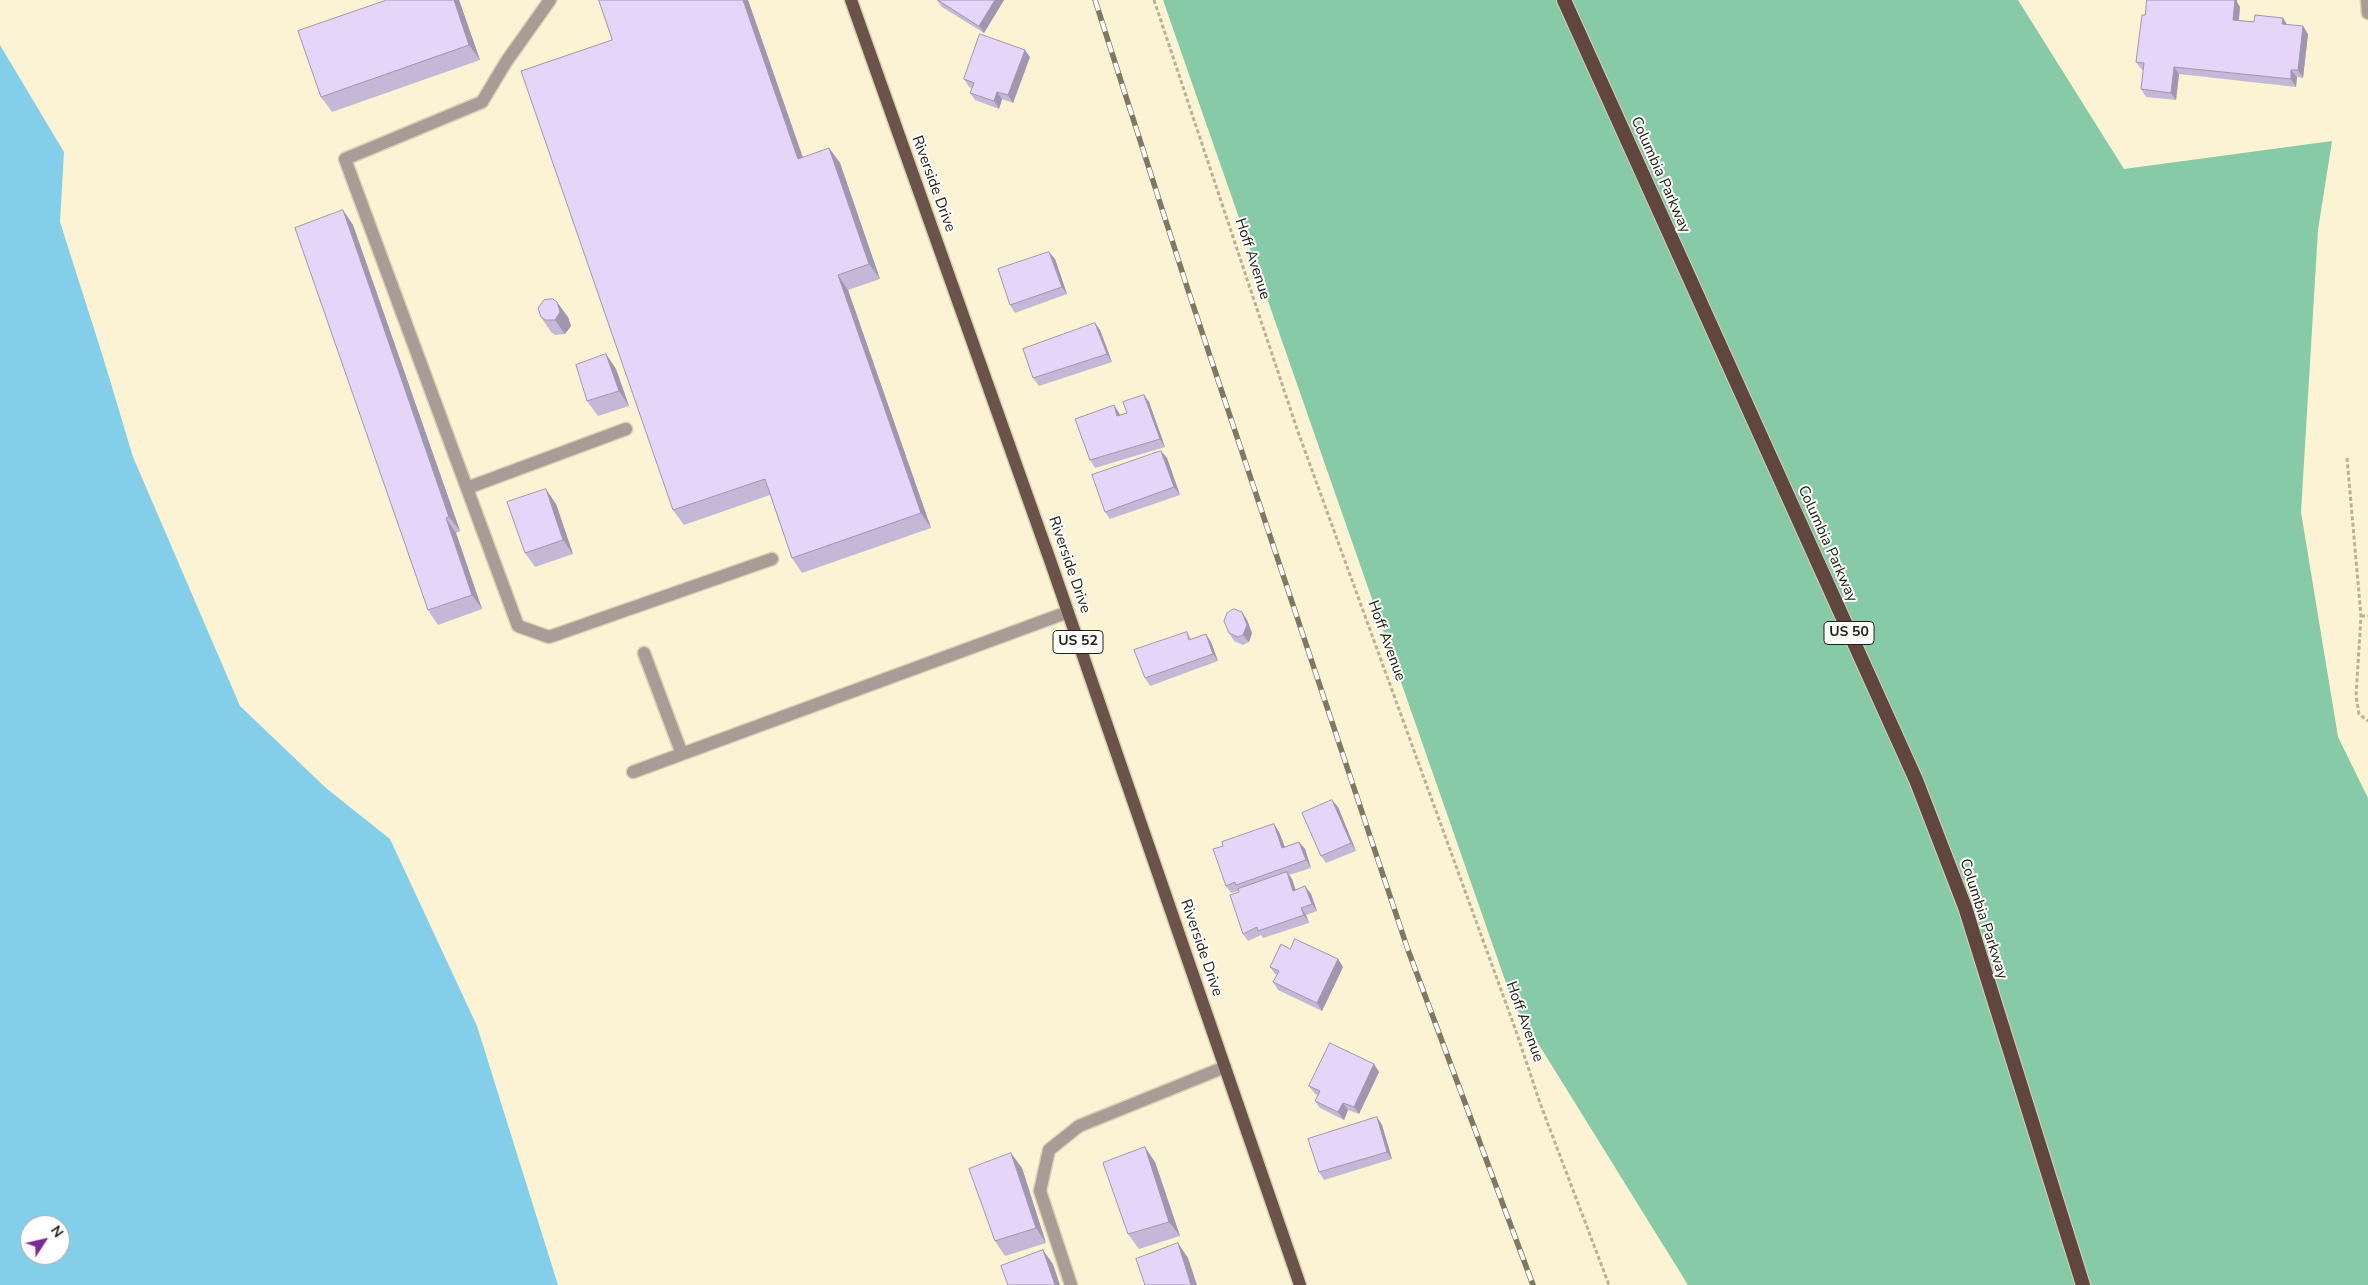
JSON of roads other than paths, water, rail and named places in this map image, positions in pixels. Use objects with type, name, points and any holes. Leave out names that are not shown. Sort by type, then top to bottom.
[{"type":"highway","name":"Columbia Parkway","points":[[1564,0],[1916,780],[1965,908],[2083,1285]]},
{"type":"main road","name":"Riverside Drive","points":[[851,0],[1068,612],[1300,1285]]},
{"type":"street","points":[[550,0],[506,62],[482,102],[345,158],[518,626],[549,637],[772,559]]},
{"type":"street","points":[[2367,0],[2368,13]]},
{"type":"street","points":[[467,488],[626,430]]},
{"type":"street","points":[[632,772],[1068,612]]},
{"type":"street","points":[[644,652],[682,754]]},
{"type":"street","points":[[1071,1285],[1040,1191],[1049,1150],[1079,1126],[1225,1067]]},
{"type":"water","points":[[0,45],[64,152],[60,222],[133,457],[240,706],[326,788],[390,839],[477,1026],[558,1285],[0,1285]]},
{"type":"railway","points":[[1095,0],[1188,290],[1408,950],[1533,1285]]}]
